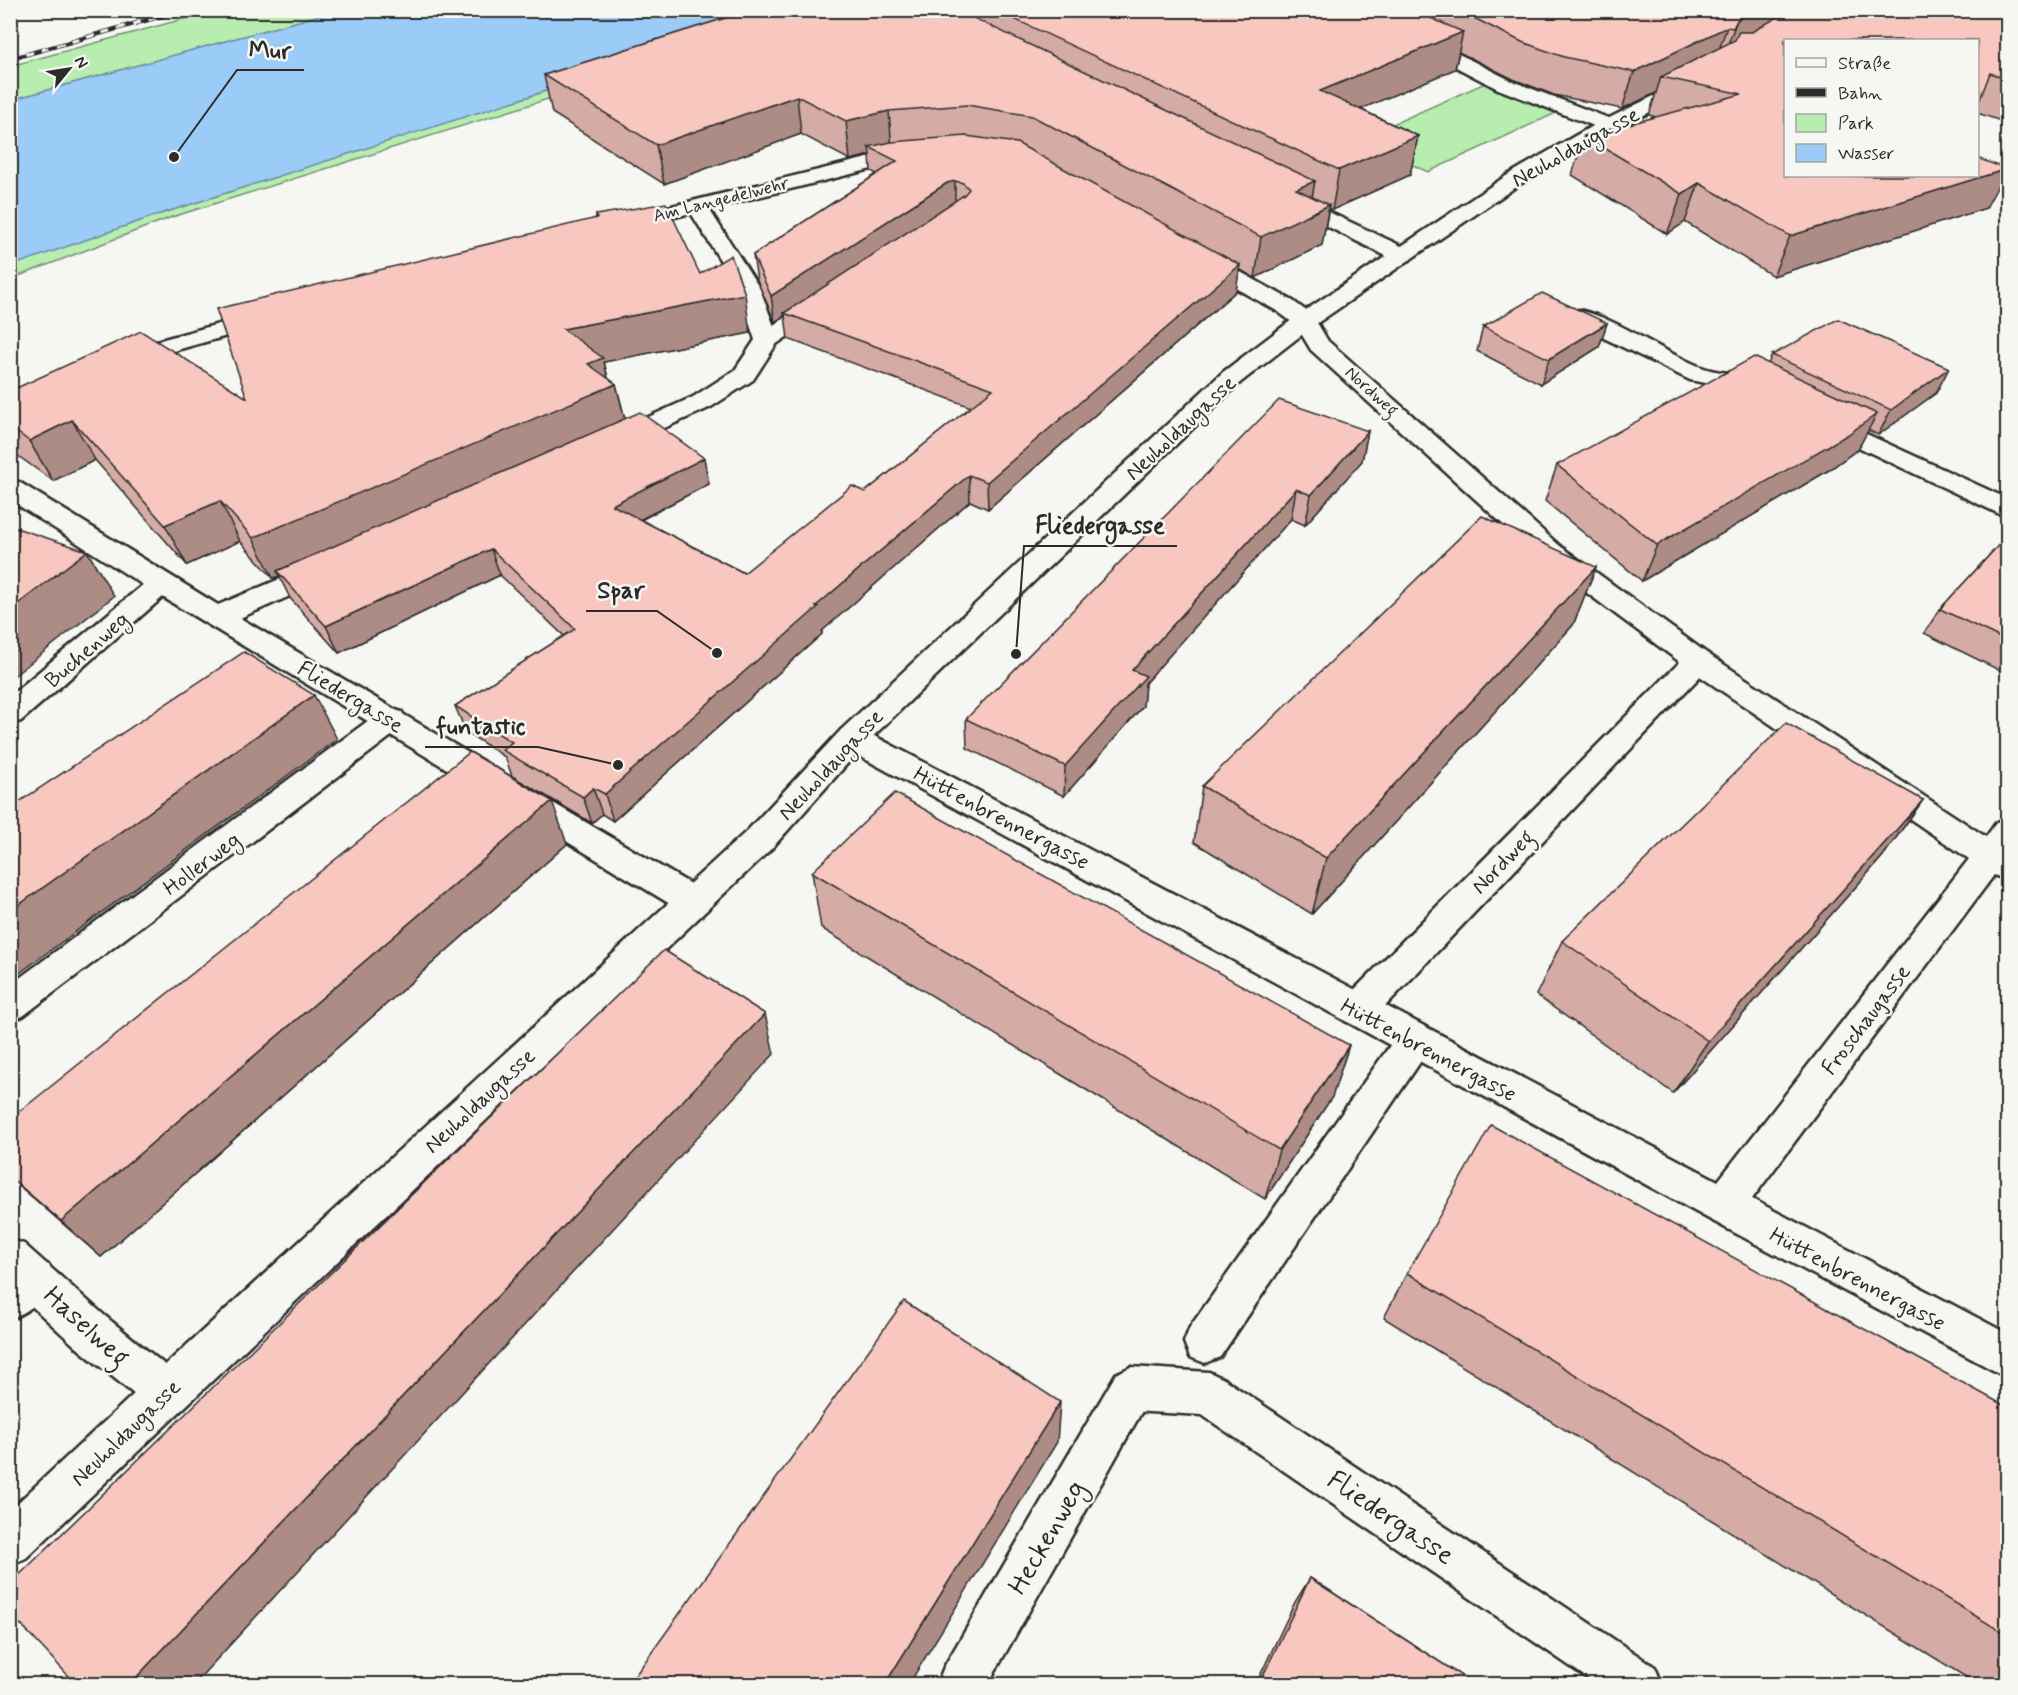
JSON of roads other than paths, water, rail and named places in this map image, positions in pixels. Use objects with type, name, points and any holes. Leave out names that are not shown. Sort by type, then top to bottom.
[{"type":"street","points":[[1341,10],[1439,51],[1505,84],[1609,125]]},
{"type":"street","name":"Neuholdaugasse","points":[[10,1542],[166,1393],[760,839],[852,738],[1232,377],[1305,321],[1513,180],[1609,125],[1705,76]]},
{"type":"street","name":"Am Langedelwehr","points":[[605,228],[892,158],[935,154]]},
{"type":"street","points":[[1276,194],[1402,255]]},
{"type":"street","points":[[696,204],[748,289],[767,340]]},
{"type":"street","name":"Nordweg","points":[[1175,245],[1285,306],[1305,321],[1319,345],[1550,552],[1698,661],[2001,852]]},
{"type":"street","points":[[590,452],[702,402],[744,375],[767,340],[844,288]]},
{"type":"street","points":[[107,368],[172,345],[286,313]]},
{"type":"street","points":[[1579,317],[1699,375],[1744,384],[2007,510]]},
{"type":"street","name":"Fliedergasse","points":[[10,488],[161,584],[692,902]]},
{"type":"street","points":[[217,617],[349,559]]},
{"type":"street","name":"Buchenweg","points":[[10,713],[161,584]]},
{"type":"street","name":"Nordweg","points":[[1358,1010],[1698,661]]},
{"type":"street","name":"Hollerweg","points":[[10,1005],[391,720]]},
{"type":"street","name":"Hüttenbrennergasse","points":[[852,738],[2007,1357]]},
{"type":"street","name":"Froschaugasse","points":[[1723,1206],[2001,852]]},
{"type":"street","points":[[1205,1342],[1414,1041]]},
{"type":"street","name":"Haselweg","points":[[18,1279],[90,1331],[166,1393]]},
{"type":"street","name":"Fliedergasse","points":[[1131,1389],[1209,1394],[1622,1680]]},
{"type":"street","name":"Heckenweg","points":[[961,1684],[1131,1389]]},
{"type":"water","points":[[335,11],[797,11],[157,215],[11,266],[11,100]]},
{"type":"railway","points":[[10,59],[183,10]]},
{"type":"place","name":"Mur","points":[[174,157]]},
{"type":"place","name":"Spar","points":[[717,653]]},
{"type":"place","name":"Fliedergasse","points":[[1016,654]]},
{"type":"place","name":"funtastic","points":[[618,765]]}]
